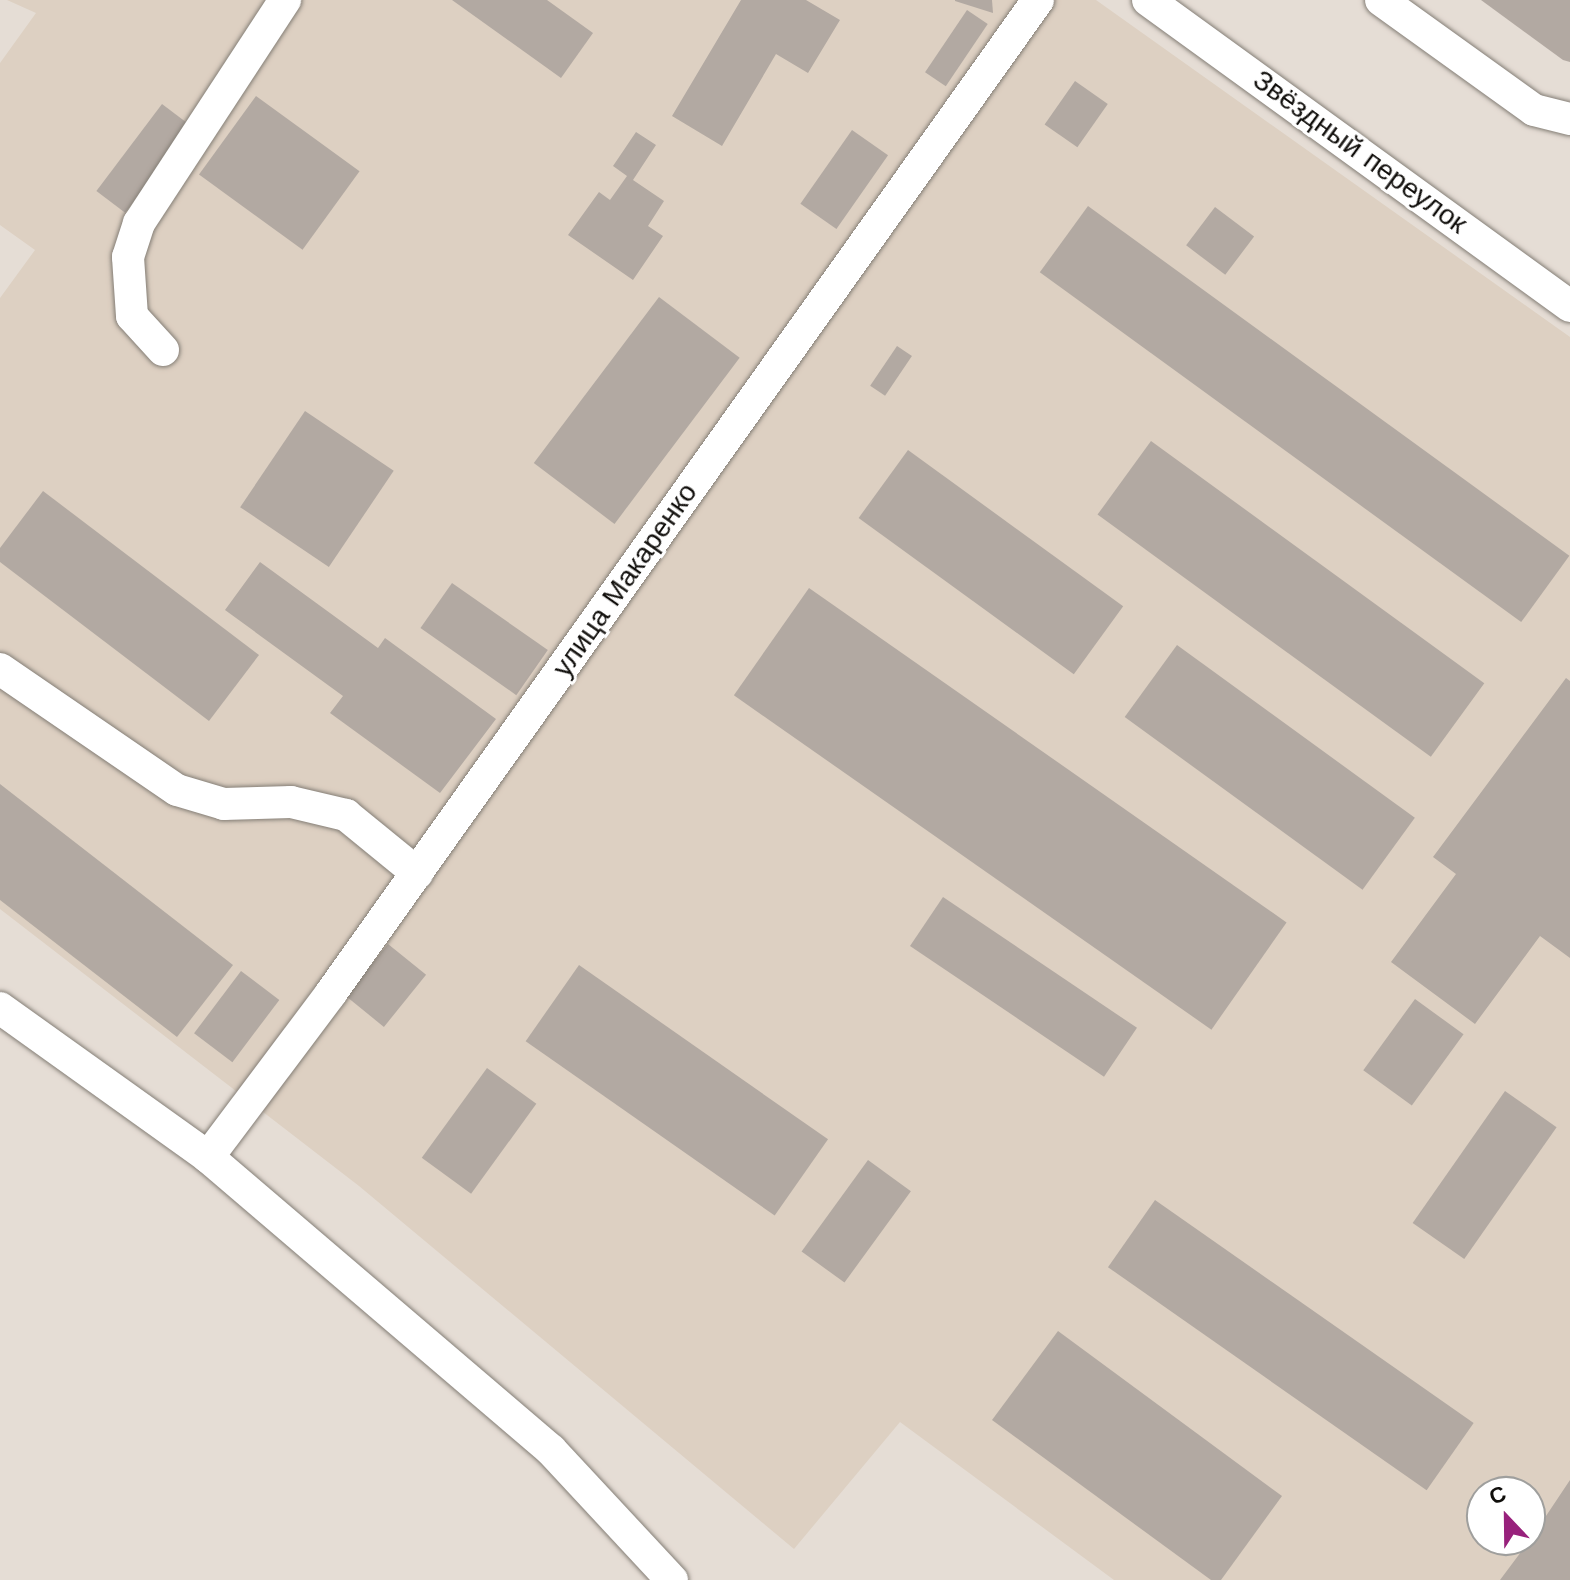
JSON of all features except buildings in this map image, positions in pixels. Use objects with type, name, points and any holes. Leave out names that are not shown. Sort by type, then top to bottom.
[{"type":"street","points":[[163,350],[132,316],[128,257],[139,223],[285,0]]},
{"type":"street","name":"улица Макаренко","points":[[208,1157],[417,873],[1038,0]]},
{"type":"street","name":"Звёздный переулок","points":[[1148,0],[1570,306]]},
{"type":"street","points":[[1381,0],[1534,110],[1570,119]]},
{"type":"street","points":[[0,669],[177,790],[224,804],[291,802],[346,815],[417,873]]},
{"type":"street","points":[[0,1008],[208,1157],[551,1450],[672,1580]]},
{"type":"shaded area","points":[[7,0],[1096,0],[1570,337],[1570,1580],[1114,1580],[900,1422],[794,1549],[359,1186],[0,909],[0,298],[35,250],[0,225],[0,63],[36,13]]}]
